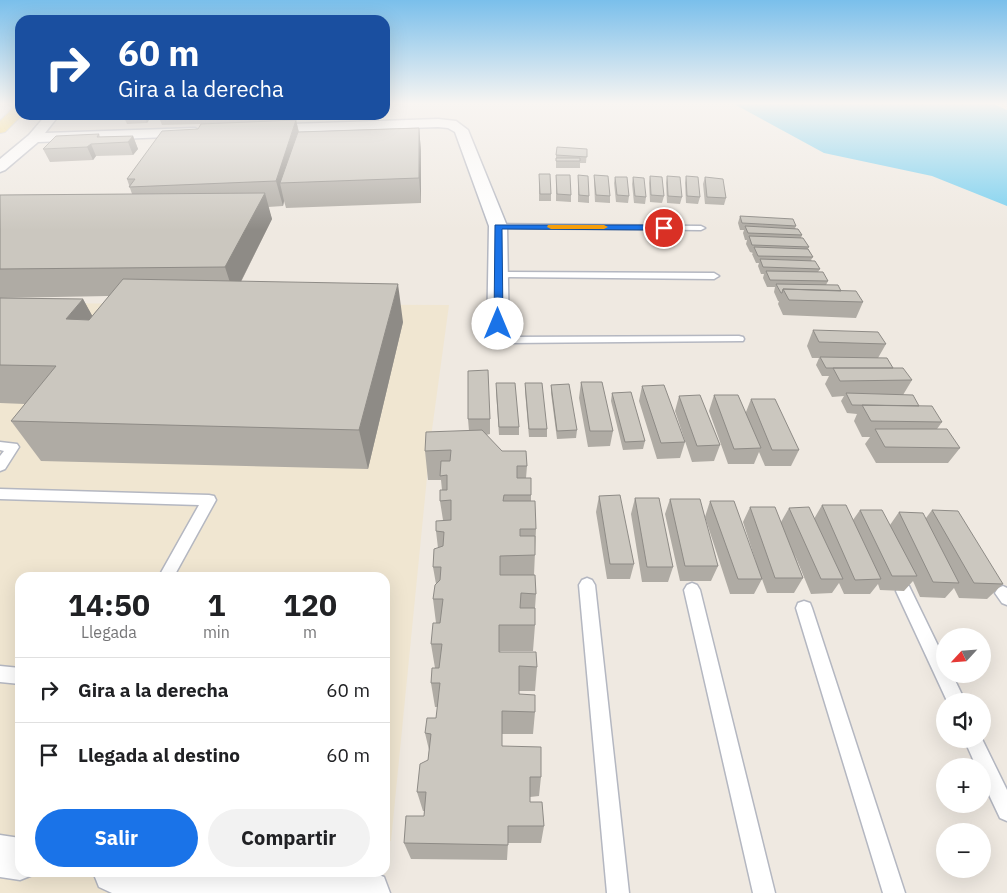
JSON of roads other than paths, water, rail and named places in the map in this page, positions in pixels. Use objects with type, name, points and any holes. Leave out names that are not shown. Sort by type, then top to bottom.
[{"type":"street","points":[[0,168],[25,146]]},
{"type":"street","points":[[467,146],[498,226],[498,340]]},
{"type":"street","points":[[0,856],[15,858]]},
{"type":"street","points":[[147,877],[242,891],[368,893]]},
{"type":"lane","points":[[498,226],[701,228]]},
{"type":"lane","points":[[498,275],[714,276]]},
{"type":"lane","points":[[498,340],[739,340]]},
{"type":"lane","points":[[0,446],[14,447],[0,466]]},
{"type":"lane","points":[[0,494],[209,500],[168,572]]},
{"type":"lane","points":[[587,585],[618,893]]},
{"type":"lane","points":[[692,590],[764,893]]},
{"type":"lane","points":[[904,590],[952,693]]},
{"type":"lane","points":[[804,608],[894,893]]},
{"type":"lane","points":[[0,674],[15,676]]},
{"type":"lane","points":[[977,748],[1007,811]]},
{"type":"water","points":[[811,146],[1007,146],[1007,206],[932,176],[824,153]]}]
